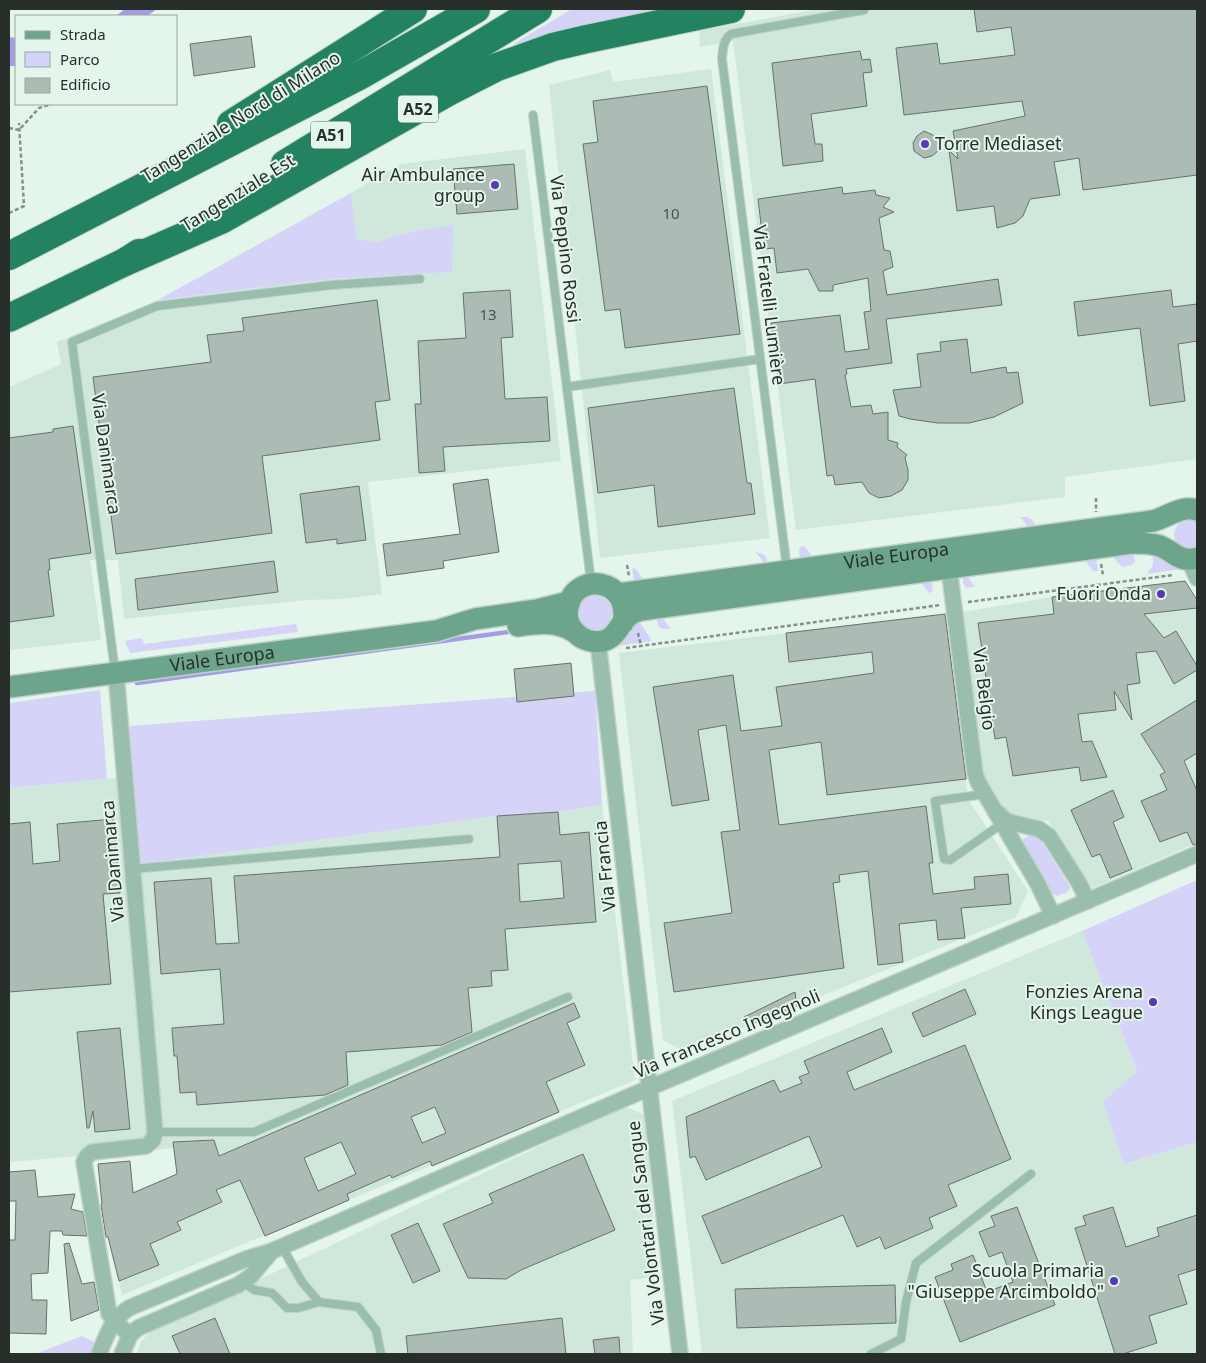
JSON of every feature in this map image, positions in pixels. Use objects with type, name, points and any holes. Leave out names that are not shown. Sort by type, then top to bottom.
[{"type":"highway","name":"Tangenziale Nord di Milano","points":[[69,226],[414,9]]},
{"type":"highway","points":[[150,175],[442,9]]},
{"type":"highway","name":"A51","points":[[9,256],[359,76],[476,9]]},
{"type":"highway","name":"Tangenziale Est","points":[[9,318],[125,262],[538,9]]},
{"type":"highway","name":"A52","points":[[125,262],[221,220],[450,91],[497,67],[544,50],[587,39],[730,9]]},
{"type":"street","name":"Viale Europa","points":[[618,594],[1152,522],[1182,509],[1191,508],[1197,510]]},
{"type":"street","points":[[1168,549],[1163,535],[1166,522],[1174,513]]},
{"type":"street","name":"Viale Europa","points":[[436,630],[476,631],[546,623],[563,626],[599,646],[603,641],[612,636],[634,612],[648,609],[1132,543],[1145,543],[1168,549],[1194,567]]},
{"type":"street","name":"Via Belgio","points":[[949,568],[975,773],[981,788],[1001,818],[1038,884],[1052,916]]},
{"type":"street","name":"Viale Europa","points":[[9,688],[436,630],[475,619],[537,610],[569,602],[582,587],[591,584]]},
{"type":"street","points":[[591,584],[601,584],[611,588],[618,594],[624,608],[623,623]]},
{"type":"street","points":[[569,602],[567,615],[573,631]]},
{"type":"street","name":"Via Francia","points":[[599,646],[649,1088]]},
{"type":"street","name":"Via Danimarca","points":[[116,673],[155,1132]]},
{"type":"street","points":[[1001,818],[1039,829],[1049,836],[1080,883],[1088,901]]},
{"type":"street","name":"Via Francesco Ingegnoli","points":[[99,1354],[114,1321],[129,1308],[246,1259],[277,1249],[1197,854]]},
{"type":"street","name":"Via Volontari del Sangue","points":[[649,1088],[680,1354]]},
{"type":"street","points":[[122,1354],[130,1335],[109,1314],[84,1162],[92,1152],[146,1146],[153,1140],[155,1132]]},
{"type":"street","name":"Via Francesco Ingegnoli","points":[[130,1335],[138,1328],[243,1282],[277,1249]]},
{"type":"lane","name":"Via Fratelli Lumière","points":[[788,571],[722,59],[724,42],[731,34],[864,10]]},
{"type":"lane","name":"Via Peppino Rossi","points":[[533,115],[591,584]]},
{"type":"lane","name":"Via Danimarca","points":[[116,673],[72,342],[157,306],[332,285],[420,279]]},
{"type":"lane","points":[[567,387],[760,359]]},
{"type":"lane","points":[[981,788],[935,801],[944,859],[950,860],[1001,818]]},
{"type":"lane","points":[[133,868],[469,839]]},
{"type":"lane","points":[[155,1132],[254,1132],[568,997]]},
{"type":"lane","points":[[871,1354],[901,1339],[906,1302],[916,1263],[1031,1174]]},
{"type":"lane","points":[[277,1249],[288,1260],[302,1282],[319,1302]]},
{"type":"lane","points":[[243,1282],[254,1290],[272,1293],[287,1308],[298,1308],[319,1302],[358,1307],[376,1330],[382,1354]]},
{"type":"path","points":[[19,130],[39,108],[49,105]]},
{"type":"path","points":[[9,213],[24,206],[19,123]]},
{"type":"path","points":[[9,128],[19,130]]},
{"type":"path","points":[[599,646],[954,604],[1194,567]]},
{"type":"shaded area","points":[[125,9],[157,9],[148,15],[117,15]]},
{"type":"shaded area","points":[[819,9],[1197,9],[1197,459],[1065,477],[1065,497],[796,530],[733,41],[700,47],[699,31]]},
{"type":"shaded area","points":[[9,37],[15,38],[15,66],[9,66]]},
{"type":"shaded area","points":[[711,69],[770,538],[600,558],[549,85],[610,70],[613,82]]},
{"type":"shaded area","points":[[525,149],[561,461],[368,482],[382,594],[124,619],[118,560],[90,560],[101,640],[9,650],[9,387],[61,364],[57,342],[158,300],[331,279],[451,272],[415,231],[376,242],[357,239],[351,193],[401,164]]},
{"type":"shaded area","points":[[1185,581],[1197,600],[1197,843],[1093,888],[1048,821],[1006,812],[984,775],[962,612],[1052,597]]},
{"type":"shaded area","points":[[946,614],[968,799],[1028,891],[1016,917],[684,1052],[663,1040],[619,653]]},
{"type":"shaded area","points":[[130,777],[142,864],[497,816],[558,812],[602,805],[635,1080],[122,1295],[100,1205],[177,1174],[174,1148],[9,1162],[9,788]]},
{"type":"shaded area","points":[[1082,931],[1137,1073],[1125,1164],[1197,1142],[1197,1354],[702,1354],[672,1101]]},
{"type":"shaded area","points":[[624,1106],[645,1115],[658,1277],[630,1280],[633,1354],[137,1354],[141,1341],[151,1331]]},
{"type":"green space","points":[[572,9],[685,9],[514,46],[515,43]]},
{"type":"green space","points":[[351,193],[357,239],[376,242],[415,231],[453,225],[452,272],[331,279],[158,300]]},
{"type":"green space","points":[[1020,517],[1027,517],[1032,520],[1035,524],[1033,530],[804,561],[799,553],[800,547],[804,546],[812,556],[1028,527]]},
{"type":"green space","points":[[1184,520],[1193,520],[1197,523],[1197,546],[1190,549],[1179,546],[1174,536],[1178,525]]},
{"type":"green space","points":[[1128,551],[1134,555],[1135,562],[1122,567],[1110,554]]},
{"type":"green space","points":[[756,552],[763,554],[767,559],[764,565],[635,583],[632,569],[635,568],[643,579],[764,563]]},
{"type":"green space","points":[[1153,553],[1181,569],[1147,574],[1153,565]]},
{"type":"green space","points":[[1096,555],[1098,571],[1093,571],[1085,561],[968,577],[975,587],[966,588],[963,583],[963,577],[967,572]]},
{"type":"green space","points":[[926,578],[931,583],[933,590],[929,593],[921,583],[662,617],[671,629],[663,629],[658,626],[657,620],[660,614]]},
{"type":"green space","points":[[595,596],[607,601],[612,613],[607,625],[595,630],[583,625],[578,613],[583,601]]},
{"type":"green space","points":[[641,616],[641,624],[652,641],[610,647]]},
{"type":"green space","points":[[296,624],[298,632],[130,653],[125,641],[142,638],[144,644]]},
{"type":"green space","points":[[100,690],[107,779],[9,788],[9,703]]},
{"type":"green space","points":[[595,691],[602,805],[558,812],[497,816],[142,864],[130,777],[129,726]]},
{"type":"green space","points":[[1032,834],[1039,837],[1070,887],[1068,892],[1057,896],[1051,893],[1022,847],[1023,839]]},
{"type":"green space","name":"Fonzies Arena Kings League","points":[[1197,880],[1197,1142],[1124,1164],[1103,1101],[1137,1072],[1082,931]]},
{"type":"green space","points":[[82,1336],[96,1343],[91,1354],[35,1354]]},
{"type":"building","points":[[974,9],[1197,9],[1197,175],[1083,190],[1079,158],[1054,162],[1060,195],[1030,199],[1023,216],[1015,223],[997,228],[994,206],[957,211],[949,150],[958,159],[953,131],[1025,116],[1022,101],[904,115],[896,48],[937,43],[940,64],[1015,55],[1011,27],[977,32]]},
{"type":"building","points":[[251,36],[255,67],[194,76],[190,44]]},
{"type":"building","points":[[860,51],[862,60],[870,59],[872,72],[863,73],[867,106],[811,114],[815,144],[822,144],[823,161],[783,166],[772,63]]},
{"type":"building","points":[[707,86],[740,334],[625,348],[620,309],[605,311],[583,144],[598,142],[593,101]]},
{"type":"building","name":"Torre Mediaset","points":[[924,131],[933,135],[944,146],[932,156],[924,158],[914,151],[913,143],[917,136]]},
{"type":"building","points":[[514,164],[518,209],[457,214],[453,169]]},
{"type":"building","points":[[842,187],[843,194],[875,190],[876,195],[890,198],[883,207],[894,212],[879,218],[884,250],[890,251],[893,267],[883,271],[887,295],[998,279],[1002,305],[886,319],[892,363],[846,369],[847,374],[845,375],[851,407],[871,405],[873,414],[888,412],[888,440],[898,443],[897,447],[907,455],[905,458],[908,480],[902,490],[891,496],[879,498],[869,493],[862,482],[835,485],[833,475],[827,476],[815,379],[779,384],[771,323],[840,315],[845,352],[869,349],[864,312],[871,311],[868,278],[833,285],[833,291],[819,291],[808,269],[777,273],[774,248],[764,249],[758,199]]},
{"type":"building","points":[[510,290],[513,337],[501,338],[505,399],[547,397],[550,441],[443,447],[445,471],[419,473],[415,404],[421,404],[418,341],[466,338],[463,293]]},
{"type":"building","points":[[1171,290],[1173,307],[1197,304],[1197,341],[1178,344],[1185,401],[1150,406],[1140,328],[1078,336],[1074,302]]},
{"type":"building","points":[[377,300],[390,400],[375,402],[380,440],[262,456],[272,533],[116,554],[93,377],[211,362],[207,335],[244,331],[242,318]]},
{"type":"building","points":[[967,339],[971,373],[1006,367],[1007,373],[1018,372],[1023,403],[994,417],[969,423],[938,423],[899,416],[893,390],[921,387],[917,354],[941,351],[940,342]]},
{"type":"building","points":[[734,388],[747,483],[751,483],[755,514],[658,527],[654,485],[598,493],[588,408]]},
{"type":"building","points":[[73,426],[91,553],[49,559],[50,570],[48,570],[54,616],[9,622],[9,438],[53,432],[53,429]]},
{"type":"building","points":[[488,479],[499,552],[443,561],[444,568],[387,576],[383,544],[460,534],[453,484]]},
{"type":"building","points":[[359,486],[366,540],[337,544],[337,539],[306,543],[300,494]]},
{"type":"building","points":[[274,561],[278,592],[138,610],[135,579]]},
{"type":"building","points":[[1185,581],[1197,600],[1197,608],[1144,614],[1164,638],[1176,631],[1197,666],[1197,670],[1174,684],[1156,651],[1136,653],[1140,683],[1127,685],[1132,720],[1114,691],[1116,710],[1078,714],[1082,742],[1092,741],[1107,777],[1081,781],[1079,767],[1013,776],[1006,737],[995,739],[978,623],[1054,614],[1052,597]]},
{"type":"building","points":[[945,614],[966,779],[827,795],[821,742],[769,750],[779,825],[926,806],[933,863],[929,863],[933,894],[975,889],[974,877],[1008,874],[1011,904],[961,908],[965,938],[938,940],[936,920],[899,924],[903,962],[878,965],[868,871],[839,875],[840,882],[833,883],[844,968],[674,992],[664,923],[732,913],[721,832],[740,830],[726,725],[698,730],[709,800],[672,806],[653,687],[733,675],[741,731],[782,726],[776,687],[874,673],[872,652],[789,662],[786,633]]},
{"type":"building","points":[[571,663],[574,696],[517,702],[514,669]]},
{"type":"building","points":[[1197,700],[1197,753],[1184,761],[1197,791],[1197,845],[1193,845],[1187,832],[1160,842],[1141,801],[1167,790],[1160,775],[1165,772],[1141,734]]},
{"type":"building","points":[[1113,790],[1124,817],[1113,822],[1132,869],[1110,878],[1100,854],[1092,857],[1071,810]]},
{"type":"building","points":[[558,812],[560,835],[589,832],[596,922],[505,929],[508,970],[491,971],[492,986],[468,988],[472,1032],[442,1045],[346,1052],[348,1085],[325,1095],[197,1105],[196,1092],[180,1093],[177,1056],[174,1056],[172,1028],[224,1024],[220,969],[161,974],[154,882],[211,878],[216,944],[239,943],[234,876],[500,857],[497,816]],"holes":[[[561,861],[564,898],[520,902],[518,864]]]},
{"type":"building","points":[[113,819],[120,893],[103,894],[111,984],[9,992],[9,824],[30,822],[33,864],[60,861],[57,824]]},
{"type":"building","points":[[965,989],[976,1014],[923,1037],[912,1013]]},
{"type":"building","points":[[795,992],[797,1006],[748,1026],[744,1017]]},
{"type":"building","points":[[574,1003],[580,1017],[567,1023],[585,1065],[546,1082],[559,1112],[432,1166],[430,1161],[392,1178],[390,1175],[347,1194],[349,1200],[265,1236],[240,1180],[216,1190],[222,1202],[177,1222],[181,1230],[150,1244],[159,1265],[119,1281],[108,1237],[106,1237],[98,1164],[130,1161],[133,1193],[177,1174],[173,1142],[214,1140],[219,1156]],"holes":[[[435,1107],[446,1133],[422,1143],[411,1117]],[[341,1142],[356,1174],[318,1191],[304,1158]]]},
{"type":"building","points":[[120,1028],[130,1129],[95,1132],[93,1111],[89,1128],[87,1128],[77,1032]]},
{"type":"building","points":[[882,1028],[892,1052],[847,1072],[854,1090],[965,1045],[1011,1159],[948,1185],[957,1206],[929,1218],[933,1228],[885,1249],[880,1237],[857,1247],[843,1215],[722,1264],[702,1216],[822,1167],[809,1136],[706,1180],[695,1156],[690,1158],[686,1117],[774,1080],[780,1092],[802,1083],[799,1077],[809,1073],[804,1061]]},
{"type":"building","points":[[583,1154],[615,1230],[521,1270],[506,1279],[468,1278],[443,1224],[493,1203],[489,1194]]},
{"type":"building","points":[[35,1170],[38,1197],[75,1194],[71,1209],[83,1212],[87,1236],[63,1235],[62,1231],[50,1231],[48,1273],[31,1274],[32,1300],[47,1300],[46,1334],[9,1333],[9,1240],[15,1240],[16,1201],[9,1201],[9,1172]]},
{"type":"building","points":[[1017,1207],[1055,1305],[960,1342],[935,1277],[953,1270],[951,1264],[973,1255],[987,1292],[1013,1282],[1002,1252],[989,1257],[979,1232],[995,1226],[991,1216]]},
{"type":"building","name":"Scuola Primaria \"Giuseppe Arcimboldo\"","points":[[1113,1207],[1126,1247],[1159,1236],[1157,1228],[1197,1215],[1197,1269],[1178,1275],[1187,1304],[1149,1316],[1157,1343],[1123,1354],[1115,1354],[1075,1228],[1086,1225],[1083,1216]]},
{"type":"building","points":[[418,1223],[440,1271],[413,1283],[391,1235]]},
{"type":"building","points":[[69,1243],[82,1284],[94,1282],[99,1310],[71,1321],[64,1244]]},
{"type":"building","points":[[895,1285],[896,1323],[737,1328],[735,1289]]},
{"type":"building","points":[[215,1318],[230,1354],[180,1354],[172,1336]]},
{"type":"building","points":[[562,1318],[566,1354],[408,1354],[406,1336]]},
{"type":"building","points":[[619,1337],[620,1354],[595,1354],[593,1340]]},
{"type":"waterway","points":[[137,683],[515,631]]},
{"type":"place","name":"Torre Mediaset","points":[[925,144]]},
{"type":"place","name":"Air Ambulance group","points":[[495,185]]},
{"type":"place","name":"Fuori Onda","points":[[1161,594]]},
{"type":"place","name":"Fonzies Arena Kings League","points":[[1153,1002]]},
{"type":"place","name":"Scuola Primaria \"Giuseppe Arcimboldo\"","points":[[1114,1281]]}]
